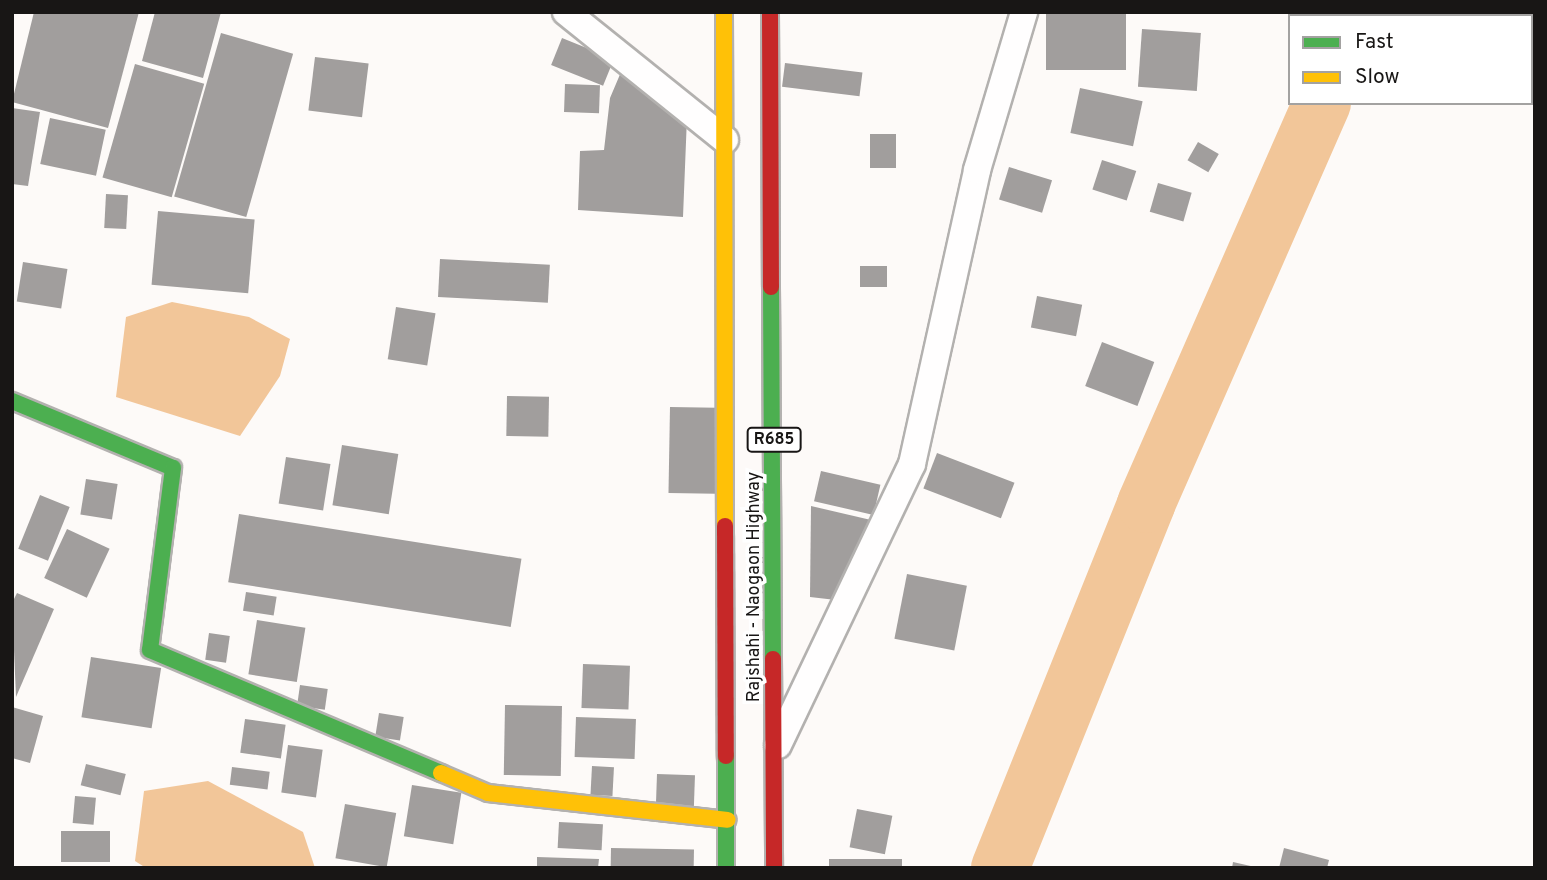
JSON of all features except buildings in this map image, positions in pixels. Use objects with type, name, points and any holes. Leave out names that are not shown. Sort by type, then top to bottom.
[{"type":"main road","name":"Rajshahi - Naogaon Highway","points":[[724,12],[726,868]]},
{"type":"main road","name":"Rajshahi - Naogaon Highway","points":[[770,12],[774,868]]},
{"type":"main road","points":[[12,401],[173,468],[150,650],[488,793],[727,820]]},
{"type":"main road","points":[[726,634],[774,635]]},
{"type":"street","points":[[566,12],[725,139]]},
{"type":"street","points":[[774,753],[912,464],[977,170],[1024,12]]},
{"type":"shaded area","points":[[172,302],[249,317],[290,339],[280,376],[240,436],[116,397],[126,317]]},
{"type":"shaded area","points":[[208,781],[303,832],[315,868],[146,868],[135,861],[144,791]]},
{"type":"waterway","points":[[1000,868],[1146,504],[1321,105]]},
{"type":"traffic: fast","points":[[771,287],[773,659]]},
{"type":"traffic: fast","points":[[12,401],[173,468],[150,650],[441,773]]},
{"type":"traffic: fast","points":[[726,756],[726,868]]},
{"type":"traffic: slow","points":[[724,12],[725,526]]},
{"type":"traffic: slow","points":[[441,773],[488,793],[727,820]]},
{"type":"traffic: jam","points":[[770,12],[771,287]]},
{"type":"traffic: jam","points":[[725,526],[726,756]]},
{"type":"traffic: jam","points":[[773,659],[774,868]]}]
